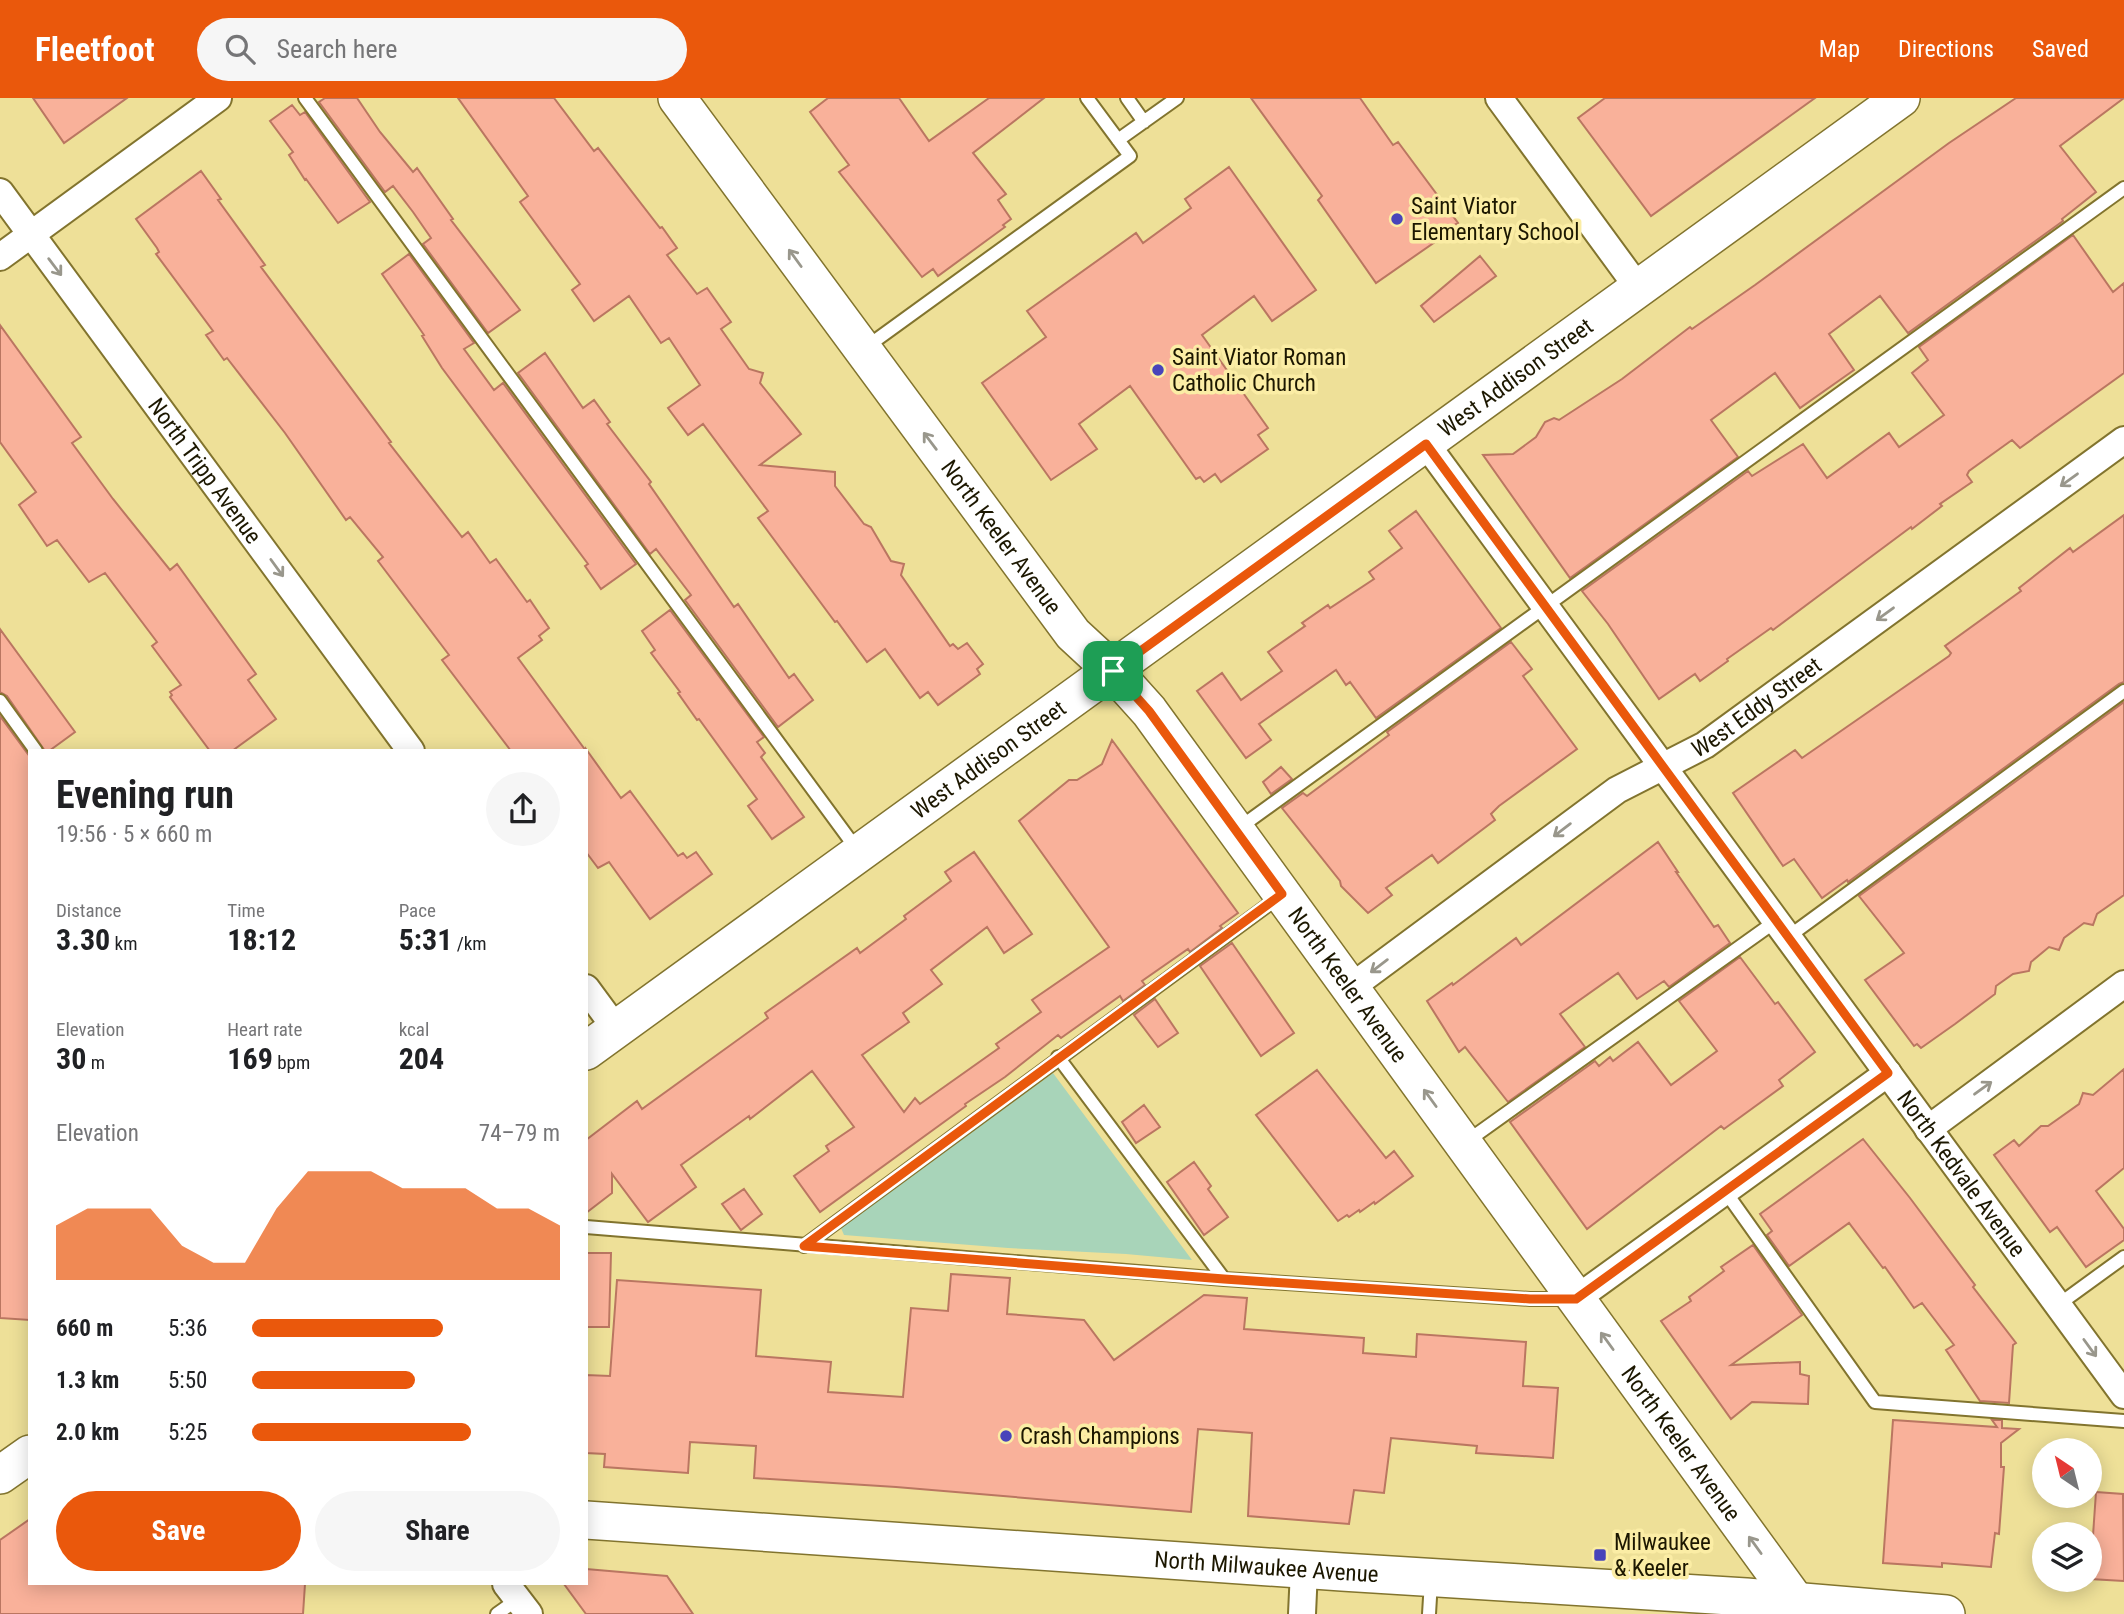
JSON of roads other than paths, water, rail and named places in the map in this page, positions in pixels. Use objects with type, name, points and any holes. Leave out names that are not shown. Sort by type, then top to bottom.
[{"type":"street","points":[[0,257],[218,98]]},
{"type":"street","name":"North Keeler Avenue","points":[[677,98],[1073,634],[1113,671],[1149,711],[1800,1607]]},
{"type":"street","points":[[1499,98],[1639,289]]},
{"type":"street","name":"West Addison Street","points":[[588,1050],[1898,99]]},
{"type":"street","name":"North Tripp Avenue","points":[[0,192],[410,749]]},
{"type":"street","name":"West Eddy Street","points":[[1350,988],[1617,790],[1705,745],[2124,440]]},
{"type":"street","name":"North Kedvale Avenue","points":[[1426,444],[2124,1395]]},
{"type":"street","points":[[1928,1129],[2124,984]]},
{"type":"street","points":[[588,991],[617,1030]]},
{"type":"street","points":[[1576,1299],[1888,1073]]},
{"type":"street","name":"North Milwaukee Avenue","points":[[588,1520],[1431,1577],[1800,1607],[1946,1614]]},
{"type":"street","points":[[1302,1614],[1304,1570]]},
{"type":"lane","points":[[305,98],[859,854]]},
{"type":"lane","points":[[862,351],[1130,156],[1087,98]]},
{"type":"lane","points":[[1127,98],[1144,122]]},
{"type":"lane","points":[[1118,140],[1177,98]]},
{"type":"lane","points":[[1236,831],[2124,188]]},
{"type":"lane","points":[[1463,1144],[1782,929],[2124,691]]},
{"type":"lane","points":[[0,701],[35,749]]},
{"type":"lane","points":[[804,1246],[1282,894]]},
{"type":"lane","points":[[1058,1057],[1224,1279]]},
{"type":"lane","points":[[1725,1191],[1875,1402],[2124,1421]]},
{"type":"lane","points":[[588,1227],[1224,1279],[1530,1299],[1576,1299]]},
{"type":"lane","points":[[2058,1305],[2124,1256]]},
{"type":"lane","points":[[1429,1614],[1431,1577]]},
{"type":"place","name":"Saint Viator Elementary School","points":[[1397,219]]},
{"type":"place","name":"Saint Viator Roman Catholic Church","points":[[1158,370]]},
{"type":"place","name":"Crash Champions","points":[[1006,1436]]},
{"type":"place","name":"Milwaukee & Keeler","points":[[1600,1555]]}]
